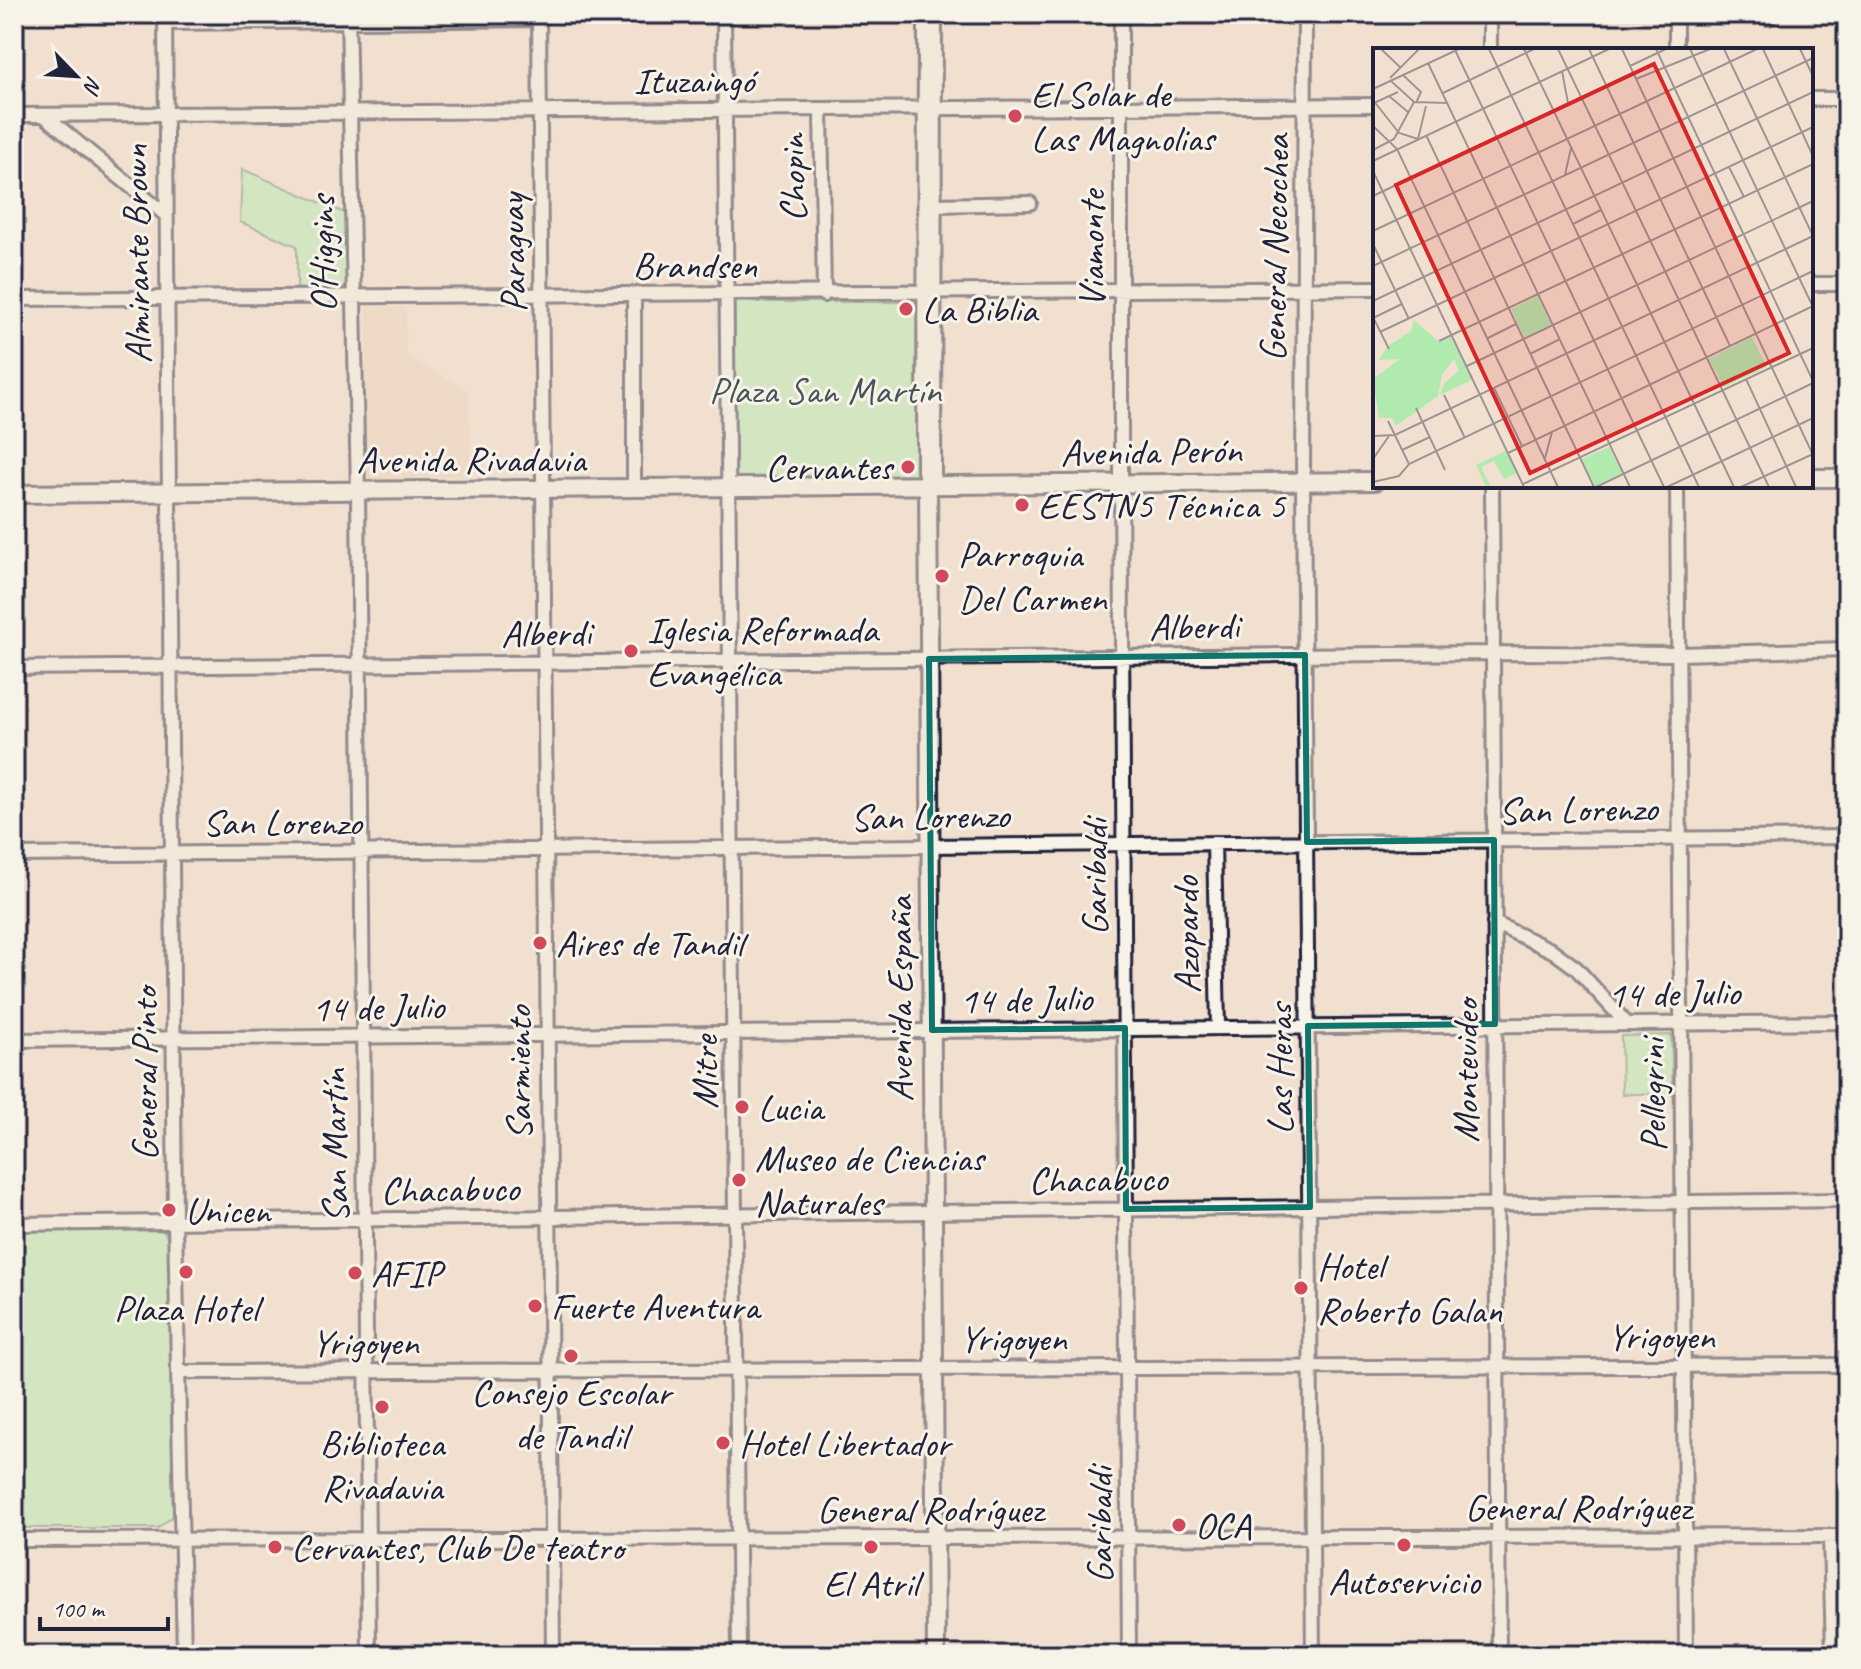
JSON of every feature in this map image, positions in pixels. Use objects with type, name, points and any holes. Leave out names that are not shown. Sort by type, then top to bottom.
[{"type":"main road","points":[[1813,478],[1847,478]]},
{"type":"main road","name":"Avenida Perón","points":[[928,486],[1373,481]]},
{"type":"main road","name":"Avenida Rivadavia","points":[[14,494],[928,486]]},
{"type":"main road","name":"Avenida España","points":[[928,486],[936,1655]]},
{"type":"street","name":"Mitre","points":[[724,14],[739,1655]]},
{"type":"street","points":[[925,14],[935,205],[930,293]]},
{"type":"street","points":[[928,486],[934,475],[930,107],[935,14]]},
{"type":"street","name":"Viamonte","points":[[1121,14],[1121,483]]},
{"type":"street","name":"General Necochea","points":[[1303,482],[1305,14]]},
{"type":"street","points":[[1490,14],[1490,48]]},
{"type":"street","points":[[1676,14],[1676,48]]},
{"type":"street","name":"O'Higgins","points":[[348,17],[358,492]]},
{"type":"street","points":[[165,19],[539,17]]},
{"type":"street","name":"Paraguay","points":[[539,17],[544,490]]},
{"type":"street","name":"Almirante Brown","points":[[165,19],[169,493]]},
{"type":"street","points":[[1813,99],[1847,99]]},
{"type":"street","name":"Ituzaingó","points":[[14,115],[1373,105]]},
{"type":"street","name":"Chopin","points":[[821,109],[824,295]]},
{"type":"street","points":[[45,116],[166,215]]},
{"type":"street","points":[[935,205],[1030,203]]},
{"type":"street","points":[[1813,284],[1847,284]]},
{"type":"street","name":"Brandsen","points":[[14,299],[726,296],[1373,288]]},
{"type":"street","points":[[634,296],[634,490]]},
{"type":"street","name":"Las Heras","points":[[1303,482],[1313,1655]]},
{"type":"street","name":"Garibaldi","points":[[1121,483],[1129,1655]]},
{"type":"street","name":"Montevideo","points":[[1492,488],[1499,1655]]},
{"type":"street","name":"Pellegrini","points":[[1677,488],[1686,1655]]},
{"type":"street","name":"Sarmiento","points":[[544,490],[553,1655]]},
{"type":"street","name":"San Martín","points":[[358,492],[369,1655]]},
{"type":"street","name":"General Pinto","points":[[169,493],[175,1222],[184,1655]]},
{"type":"street","name":"Alberdi","points":[[14,668],[1493,653],[1680,654],[1847,649]]},
{"type":"street","name":"San Lorenzo","points":[[14,855],[1847,837]]},
{"type":"street","name":"Azopardo","points":[[1214,843],[1218,1027]]},
{"type":"street","points":[[1494,923],[1565,959],[1627,1024]]},
{"type":"street","name":"14 de Julio","points":[[14,1040],[1847,1022]]},
{"type":"street","name":"Chacabuco","points":[[14,1224],[1847,1200]]},
{"type":"street","name":"Yrigoyen","points":[[180,1372],[1847,1365]]},
{"type":"street","points":[[1830,1536],[1833,1655]]},
{"type":"street","name":"General Rodríguez","points":[[14,1540],[368,1542],[1847,1536]]},
{"type":"highlighted area","points":[[1305,655],[1307,842],[1494,840],[1495,1024],[1308,1026],[1310,1207],[1126,1209],[1125,1028],[932,1030],[929,659]]},
{"type":"shaded area","points":[[367,307],[406,308],[406,355],[469,391],[471,475],[364,480]]},
{"type":"green space","points":[[242,169],[347,214],[346,287],[340,292],[297,293],[297,246],[240,222]]},
{"type":"green space","name":"Plaza San Martín","points":[[731,302],[918,302],[919,478],[734,479]]},
{"type":"green space","points":[[1671,1035],[1673,1094],[1622,1094],[1621,1036]]},
{"type":"green space","points":[[158,1228],[165,1232],[169,1245],[173,1516],[158,1528],[14,1528],[14,1230]]},
{"type":"green space","points":[[1836,1542],[1847,1542],[1847,1655],[1837,1655]]},
{"type":"place","name":"El Solar de Las Magnolias","points":[[1015,116]]},
{"type":"place","name":"La Biblia","points":[[906,309]]},
{"type":"place","name":"Cervantes","points":[[908,467]]},
{"type":"place","name":"EESTN5 Técnica 5","points":[[1022,505]]},
{"type":"place","name":"Parroquia Del Carmen","points":[[942,576]]},
{"type":"place","name":"Iglesia Reformada Evangélica","points":[[631,651]]},
{"type":"place","name":"Aires de Tandil","points":[[540,943]]},
{"type":"place","name":"Lucia","points":[[742,1107]]},
{"type":"place","name":"Museo de Ciencias Naturales","points":[[739,1180]]},
{"type":"place","name":"Unicen","points":[[169,1210]]},
{"type":"place","name":"Plaza Hotel","points":[[186,1272]]},
{"type":"place","name":"AFIP","points":[[355,1273]]},
{"type":"place","name":"Hotel Roberto Galan","points":[[1301,1288]]},
{"type":"place","name":"Fuerte Aventura","points":[[535,1306]]},
{"type":"place","name":"Consejo Escolar de Tandil","points":[[571,1356]]},
{"type":"place","name":"Biblioteca Rivadavia","points":[[382,1407]]},
{"type":"place","name":"Hotel Libertador","points":[[723,1443]]},
{"type":"place","name":"OCA","points":[[1179,1525]]},
{"type":"place","name":"Autoservicio","points":[[1404,1545]]},
{"type":"place","name":"Cervantes, Club De teatro","points":[[275,1547]]},
{"type":"place","name":"El Atril","points":[[871,1547]]}]
